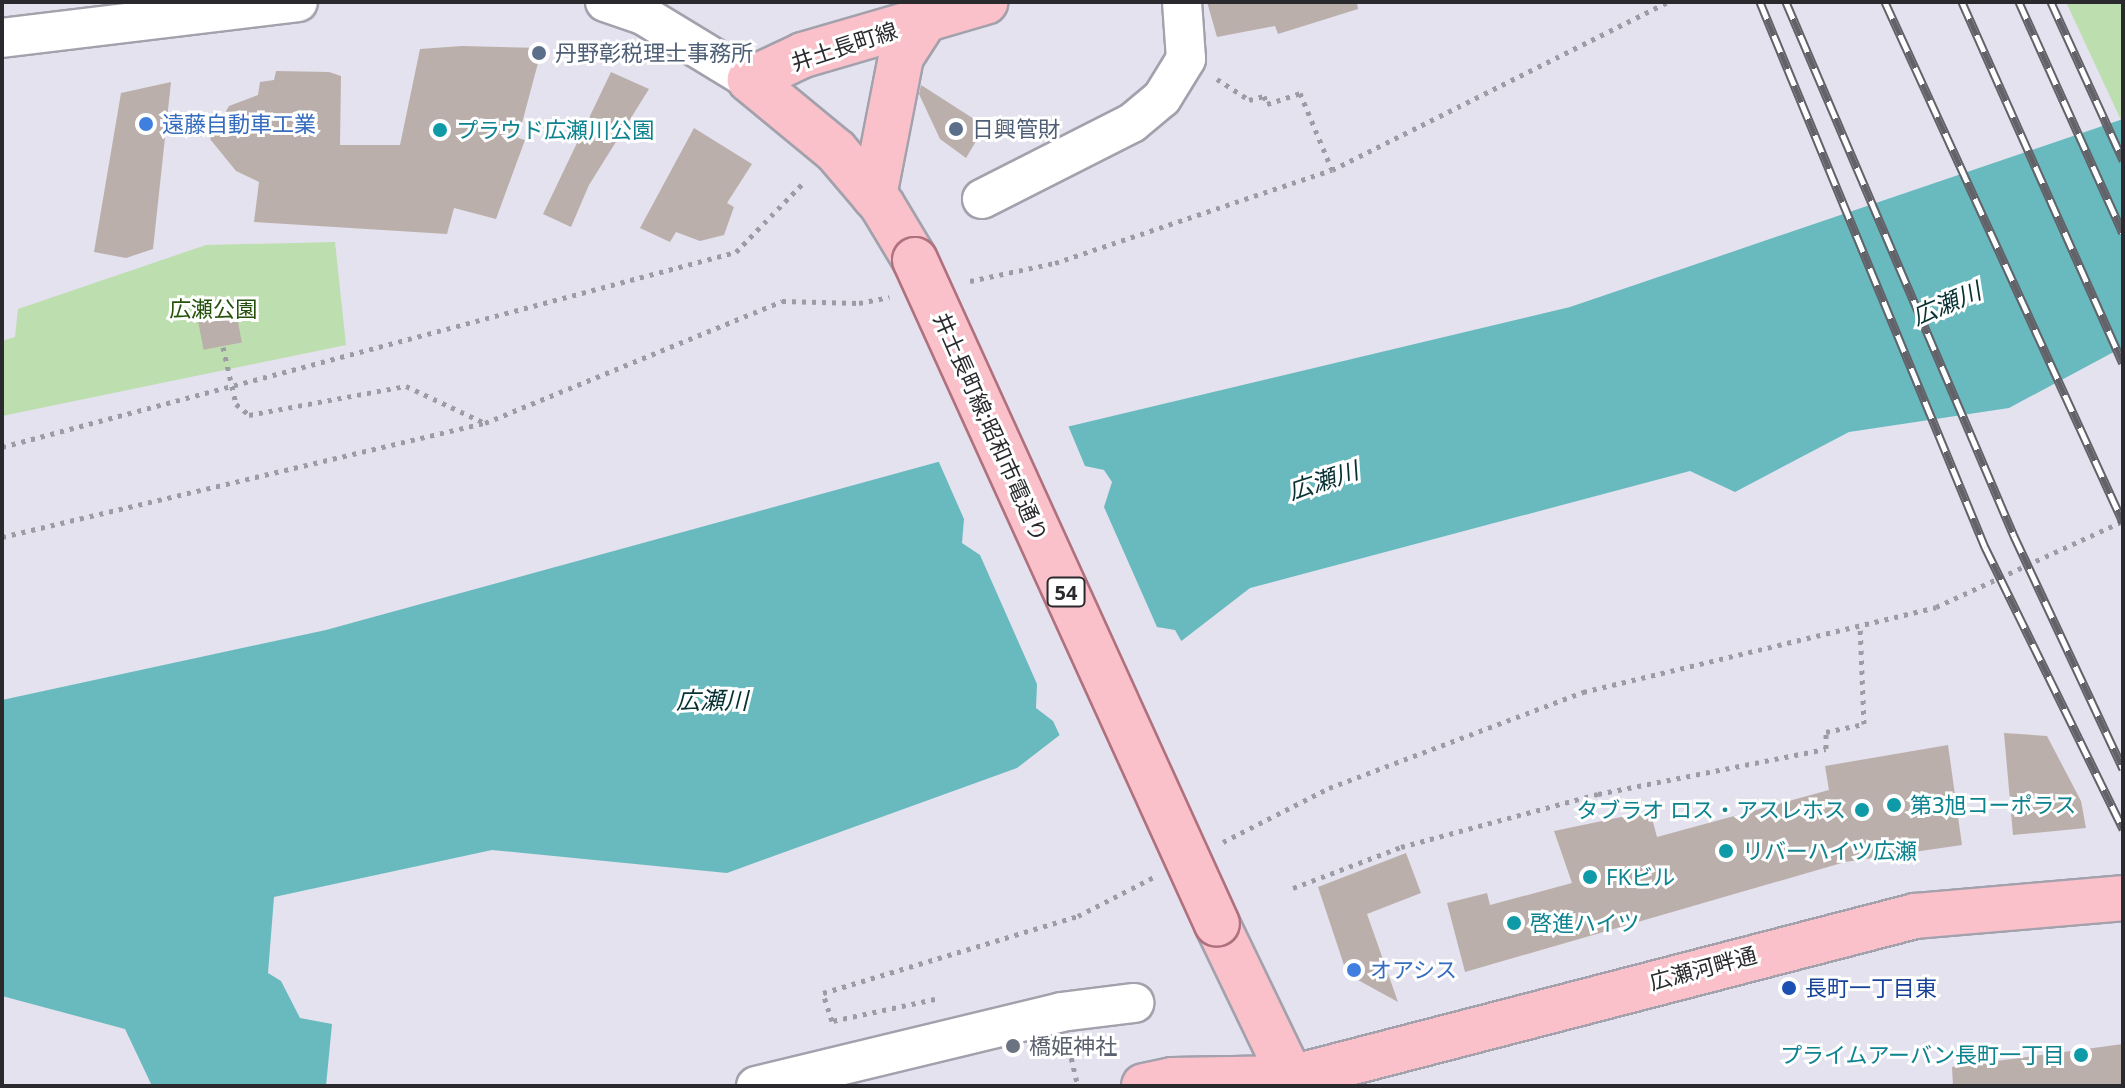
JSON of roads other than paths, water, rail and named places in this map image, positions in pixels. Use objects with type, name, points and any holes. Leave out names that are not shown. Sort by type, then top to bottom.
[{"type":"main road","name":"井土長町線","points":[[750,80],[803,55],[985,2]]},
{"type":"main road","points":[[874,196],[901,57],[924,21]]},
{"type":"main road","name":"井土長町線;昭和市電通り","points":[[750,80],[836,151],[874,196],[915,260],[1288,1083]]},
{"type":"main road","name":"広瀬河畔通","points":[[1144,1086],[1172,1080],[1288,1083],[1915,916],[2121,904]]},
{"type":"street","points":[[2,38],[298,2]]},
{"type":"street","points":[[605,2],[643,15],[750,80]]},
{"type":"street","points":[[982,199],[1132,123],[1162,98],[1186,59],[1182,2]]},
{"type":"street","points":[[756,1086],[1061,1012],[1134,1003]]},
{"type":"water","name":"広瀬川","points":[[2123,119],[2123,347],[2009,408],[1849,432],[1735,492],[1690,471],[1250,588],[1017,768],[727,873],[492,850],[274,897],[268,973],[281,981],[300,1018],[332,1024],[326,1086],[152,1086],[125,1029],[2,996],[2,700],[326,630],[1058,429],[1570,307]]},
{"type":"railway","points":[[1760,2],[1985,547],[2123,829]]},
{"type":"railway","points":[[1786,2],[2014,536],[2123,769]]},
{"type":"railway","points":[[1885,2],[2123,522]]},
{"type":"railway","points":[[1962,2],[2123,363]]},
{"type":"railway","points":[[2019,2],[2123,233]]},
{"type":"railway","points":[[2051,2],[2123,160]]},
{"type":"place","name":"丹野彰税理士事務所","points":[[539,53]]},
{"type":"place","name":"遠藤自動車工業","points":[[146,124]]},
{"type":"place","name":"日興管財","points":[[956,129]]},
{"type":"place","name":"プラウド広瀬川公園","points":[[440,130]]},
{"type":"place","name":"第3旭コーポラス","points":[[1894,805]]},
{"type":"place","name":"タブラオ ロス・アスレホス","points":[[1862,810]]},
{"type":"place","name":"リバーハイツ広瀬","points":[[1726,851]]},
{"type":"place","name":"FKビル","points":[[1590,877]]},
{"type":"place","name":"啓進ハイツ","points":[[1514,923]]},
{"type":"place","name":"オアシス","points":[[1354,970]]},
{"type":"place","name":"長町一丁目東","points":[[1789,988]]},
{"type":"place","name":"橋姫神社","points":[[1013,1046]]},
{"type":"place","name":"プライムアーバン長町一丁目","points":[[2081,1055]]},
{"type":"park label","name":"広瀬公園","points":[[213,309]]}]
